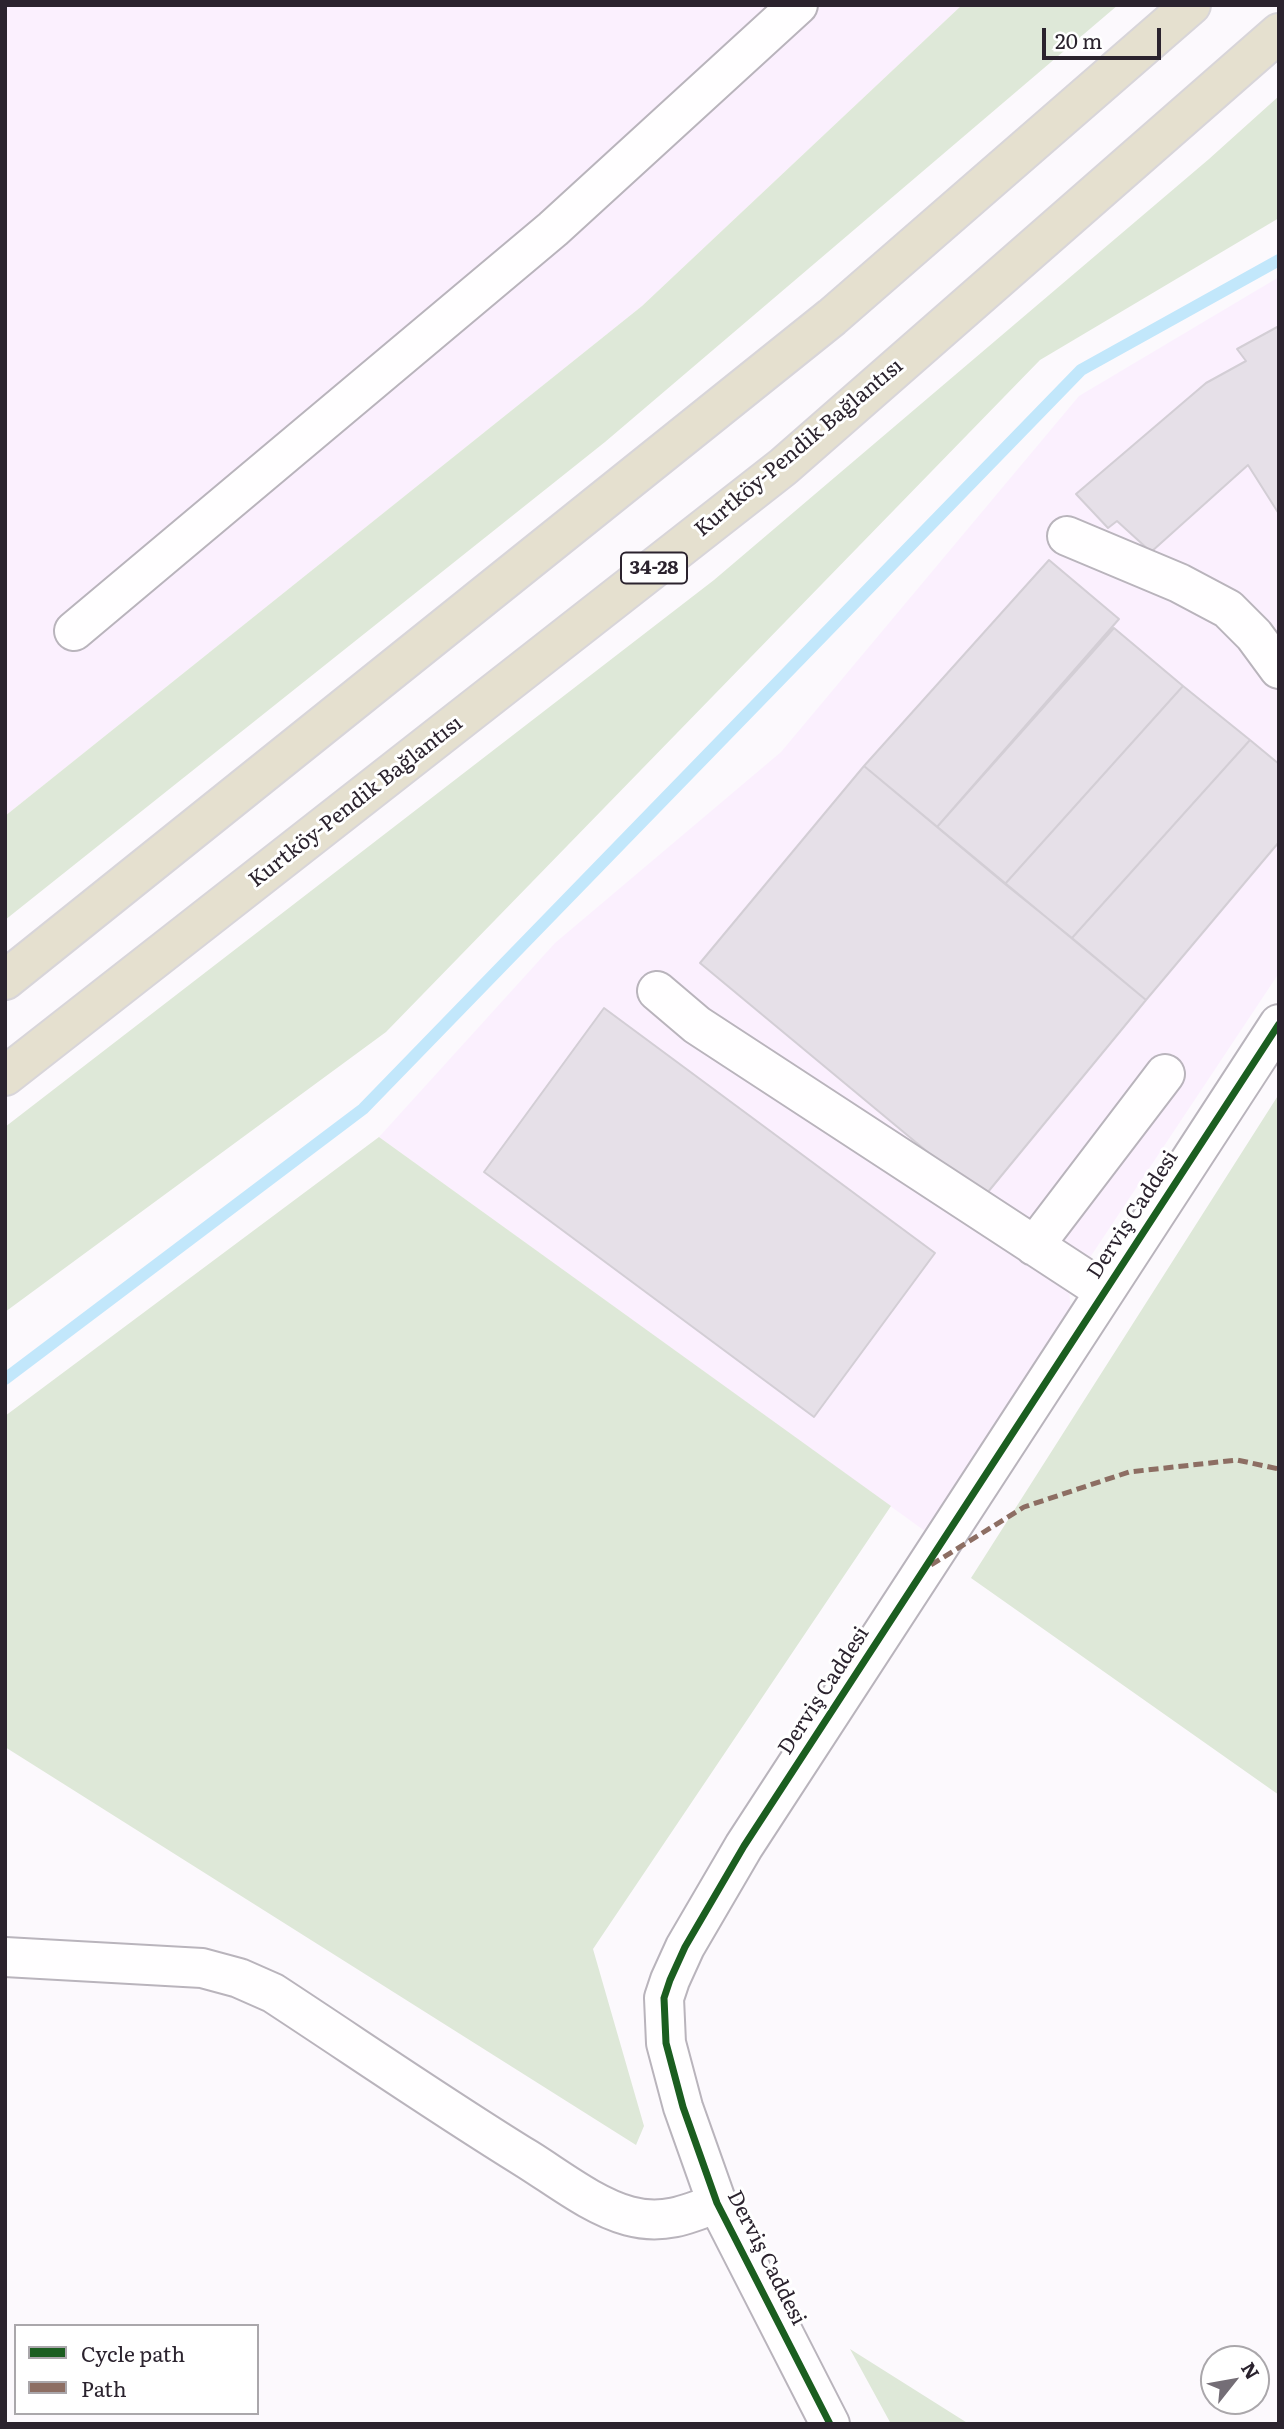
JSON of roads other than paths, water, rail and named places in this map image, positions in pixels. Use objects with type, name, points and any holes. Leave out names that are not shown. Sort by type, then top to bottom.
[{"type":"highway","points":[[5,981],[832,317],[1191,5]]},
{"type":"highway","name":"Kurtköy-Pendik Bağlantısı","points":[[5,1076],[783,467],[1279,33]]},
{"type":"street","points":[[74,631],[553,229],[798,5]]},
{"type":"street","points":[[1067,536],[1179,583],[1228,609],[1254,635],[1279,669]]},
{"type":"street","points":[[657,991],[697,1025],[1104,1291]]},
{"type":"street","name":"Derviş Caddesi","points":[[830,2424],[717,2203],[682,2106],[667,2043],[664,1998],[685,1947],[744,1846],[1279,1024]]},
{"type":"street","points":[[1034,1246],[1165,1074]]},
{"type":"street","points":[[5,1957],[202,1968],[239,1978],[273,1993],[591,2199],[628,2216],[657,2221],[677,2218],[717,2203]]},
{"type":"waterway","points":[[5,1379],[363,1109],[1081,370],[1279,260]]}]
